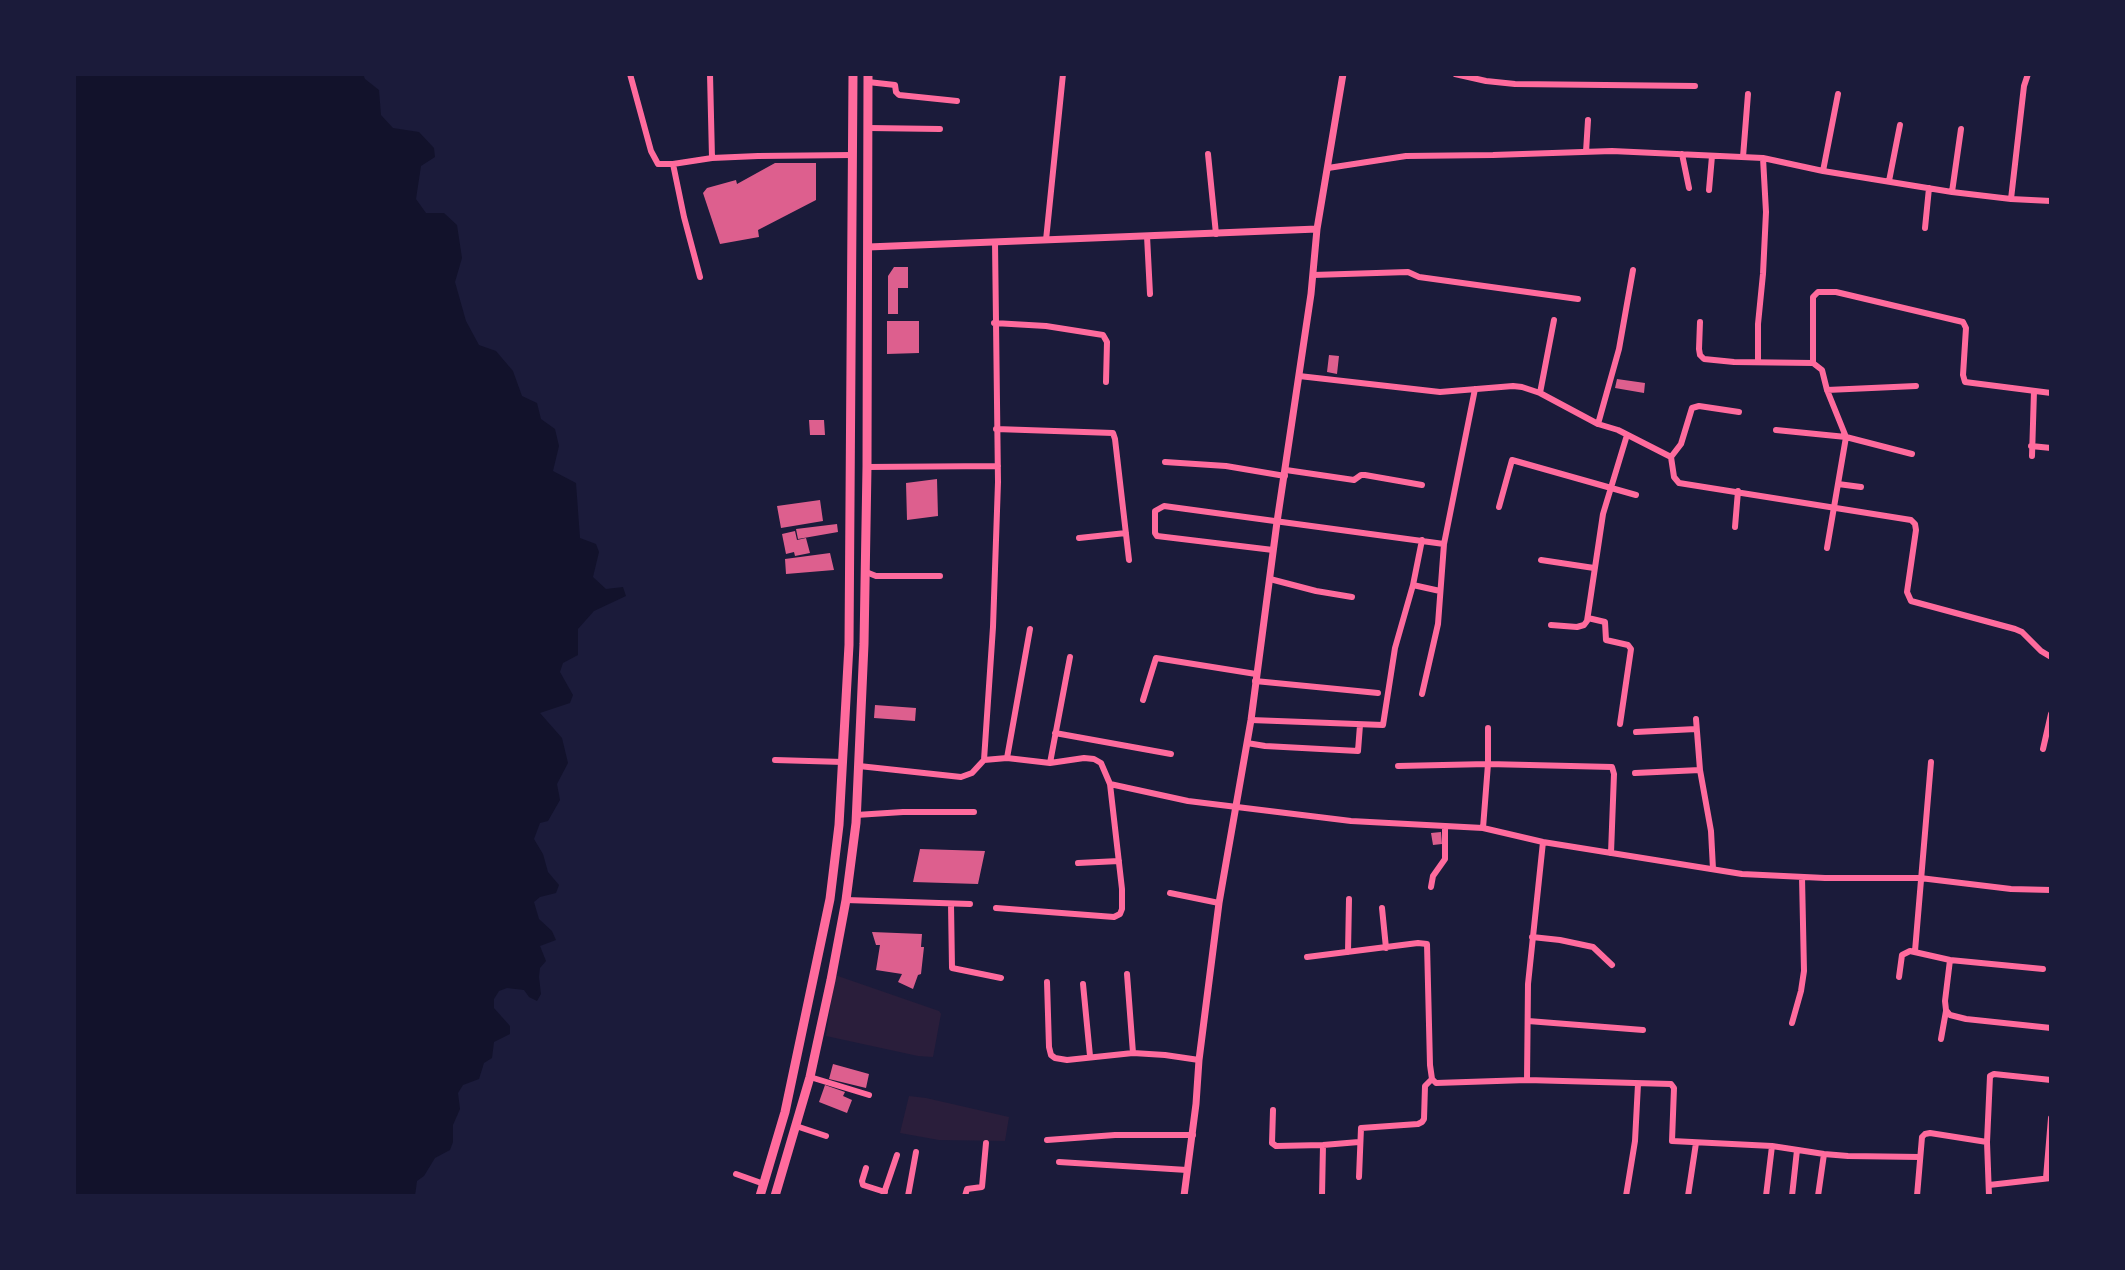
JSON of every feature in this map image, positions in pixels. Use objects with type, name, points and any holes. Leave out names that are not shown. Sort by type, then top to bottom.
[{"type":"highway","points":[[760,1196],[785,1112],[830,899],[839,825],[849,645],[853,74]]},
{"type":"highway","points":[[775,1196],[810,1077],[831,980],[846,900],[856,815],[866,572],[868,78]]},
{"type":"highway","points":[[852,247],[868,247]]},
{"type":"street","points":[[630,74],[651,151],[658,164],[712,158],[852,155]]},
{"type":"street","points":[[710,74],[712,158]]},
{"type":"street","points":[[1046,240],[1063,74]]},
{"type":"street","points":[[1184,1196],[1219,903],[1251,720],[1317,229],[1343,74]]},
{"type":"street","points":[[1455,74],[1554,84],[1695,86]]},
{"type":"street","points":[[1554,84],[1555,74]]},
{"type":"street","points":[[1602,84],[1603,74]]},
{"type":"street","points":[[2011,199],[2028,74]]},
{"type":"street","points":[[868,78],[895,85],[899,95],[957,101]]},
{"type":"street","points":[[1743,157],[1748,94]]},
{"type":"street","points":[[1823,171],[1838,94]]},
{"type":"street","points":[[1586,152],[1588,120]]},
{"type":"street","points":[[1889,181],[1900,125]]},
{"type":"street","points":[[869,128],[940,129]]},
{"type":"street","points":[[1952,192],[1961,129]]},
{"type":"street","points":[[1328,168],[1406,156],[1612,151],[1682,154],[1763,158],[1952,192],[2051,201]]},
{"type":"street","points":[[1208,154],[1216,234]]},
{"type":"street","points":[[1682,154],[1689,188]]},
{"type":"street","points":[[1709,190],[1712,156]]},
{"type":"street","points":[[1758,361],[1766,212],[1763,158]]},
{"type":"street","points":[[673,164],[700,277]]},
{"type":"street","points":[[1925,228],[1929,188]]},
{"type":"street","points":[[868,247],[1317,229]]},
{"type":"street","points":[[1147,236],[1150,294]]},
{"type":"street","points":[[859,766],[961,777],[972,773],[984,760],[998,482],[995,242]]},
{"type":"street","points":[[1598,424],[1619,349],[1633,270]]},
{"type":"street","points":[[1313,275],[1408,272],[1419,277],[1578,299]]},
{"type":"street","points":[[1813,363],[1813,297],[1818,292],[1836,292],[1962,322],[1966,327],[1965,382],[2051,393]]},
{"type":"street","points":[[1540,393],[1554,320]]},
{"type":"street","points":[[1700,322],[1699,349],[1704,359],[1813,363],[1822,370],[1846,437],[1827,548]]},
{"type":"street","points":[[994,323],[1046,326],[1103,335],[1107,342],[1106,382]]},
{"type":"street","points":[[1299,376],[1430,391],[1513,386],[1540,393],[1671,457]]},
{"type":"street","points":[[1827,390],[1916,386]]},
{"type":"street","points":[[1422,694],[1438,624],[1444,544],[1475,389]]},
{"type":"street","points":[[2032,456],[2034,391]]},
{"type":"street","points":[[1739,412],[1693,407],[1681,444],[1671,457],[1674,477],[1679,483],[1911,520],[1916,530],[1907,592],[1911,601],[2015,629],[2051,657]]},
{"type":"street","points":[[996,429],[1113,433],[1129,560]]},
{"type":"street","points":[[1776,430],[1846,437],[1912,454]]},
{"type":"street","points":[[1551,625],[1580,627],[1588,618],[1603,514],[1627,435]]},
{"type":"street","points":[[2031,446],[2051,448]]},
{"type":"street","points":[[1499,507],[1512,460],[1636,495]]},
{"type":"street","points":[[1165,462],[1354,480],[1365,475],[1422,485]]},
{"type":"street","points":[[867,467],[998,466]]},
{"type":"street","points":[[1838,484],[1861,487]]},
{"type":"street","points":[[1735,527],[1738,491]]},
{"type":"street","points":[[1273,550],[1157,536],[1155,513],[1164,506],[1444,544]]},
{"type":"street","points":[[1079,538],[1126,533]]},
{"type":"street","points":[[1251,720],[1384,724],[1395,648],[1422,540]]},
{"type":"street","points":[[1541,560],[1594,568]]},
{"type":"street","points":[[866,572],[876,576],[940,576]]},
{"type":"street","points":[[1270,579],[1352,597]]},
{"type":"street","points":[[1413,585],[1440,591]]},
{"type":"street","points":[[1588,618],[1605,622],[1606,640],[1628,645],[1631,649],[1620,724]]},
{"type":"street","points":[[1007,758],[1030,629]]},
{"type":"street","points":[[1050,763],[1070,657]]},
{"type":"street","points":[[1143,700],[1154,660],[1158,657],[1256,677],[1378,693]]},
{"type":"street","points":[[2043,749],[2051,714]]},
{"type":"street","points":[[1696,719],[1713,869]]},
{"type":"street","points":[[1247,743],[1357,752],[1360,725]]},
{"type":"street","points":[[1483,828],[1488,728]]},
{"type":"street","points":[[1636,732],[1696,729]]},
{"type":"street","points":[[1055,733],[1171,754]]},
{"type":"street","points":[[984,760],[1007,758],[1050,763],[1094,759],[1103,766],[1110,784],[1119,861],[1122,909],[1117,916],[996,908]]},
{"type":"street","points":[[775,760],[843,762]]},
{"type":"street","points":[[1915,951],[1931,762]]},
{"type":"street","points":[[1398,766],[1488,764],[1613,768],[1611,853]]},
{"type":"street","points":[[1635,773],[1700,770]]},
{"type":"street","points":[[1110,784],[1188,801],[1351,821],[1483,828],[1543,842],[1757,875],[1920,878],[2011,889],[2051,890]]},
{"type":"street","points":[[856,815],[974,812]]},
{"type":"street","points":[[1431,887],[1433,876],[1445,859],[1445,826]]},
{"type":"street","points":[[1527,1080],[1528,984],[1543,842]]},
{"type":"street","points":[[1078,863],[1119,861]]},
{"type":"street","points":[[1792,1023],[1804,971],[1802,877]]},
{"type":"street","points":[[1170,893],[1219,903]]},
{"type":"street","points":[[1348,952],[1349,899]]},
{"type":"street","points":[[846,900],[970,904]]},
{"type":"street","points":[[951,904],[952,968],[1001,978]]},
{"type":"street","points":[[1382,908],[1386,948]]},
{"type":"street","points":[[1532,937],[1597,948],[1612,965]]},
{"type":"street","points":[[1307,957],[1424,942],[1428,945],[1432,1079],[1425,1086],[1424,1119],[1418,1124],[1360,1130],[1359,1177]]},
{"type":"street","points":[[1899,977],[1902,955],[1907,951],[1950,960],[2043,969]]},
{"type":"street","points":[[1941,1039],[1950,960]]},
{"type":"street","points":[[1127,974],[1133,1053]]},
{"type":"street","points":[[1047,982],[1051,1055],[1061,1060],[1133,1053],[1199,1060]]},
{"type":"street","points":[[1083,984],[1090,1056]]},
{"type":"street","points":[[1946,1010],[1950,1015],[1966,1019],[2051,1028]]},
{"type":"street","points":[[1528,1021],[1643,1030]]},
{"type":"street","points":[[1989,1196],[1987,1142],[1990,1076],[2051,1080]]},
{"type":"street","points":[[810,1077],[869,1095]]},
{"type":"street","points":[[1432,1079],[1437,1083],[1527,1080],[1673,1085],[1672,1141],[1772,1146],[1878,1158],[1920,1157]]},
{"type":"street","points":[[1626,1196],[1635,1141],[1638,1084]]},
{"type":"street","points":[[1273,1110],[1274,1145],[1359,1142]]},
{"type":"street","points":[[1989,1185],[2049,1178],[2051,1118]]},
{"type":"street","points":[[796,1126],[826,1136]]},
{"type":"street","points":[[1917,1196],[1922,1137],[1930,1133],[1987,1142]]},
{"type":"street","points":[[1047,1140],[1115,1135],[1193,1135]]},
{"type":"street","points":[[965,1196],[969,1189],[982,1187],[986,1143]]},
{"type":"street","points":[[1688,1196],[1696,1143]]},
{"type":"street","points":[[1322,1196],[1323,1145]]},
{"type":"street","points":[[1766,1196],[1772,1146]]},
{"type":"street","points":[[1792,1196],[1797,1150]]},
{"type":"street","points":[[908,1196],[916,1152]]},
{"type":"street","points":[[1818,1196],[1824,1154]]},
{"type":"street","points":[[866,1168],[863,1185],[884,1194],[897,1155]]},
{"type":"street","points":[[1059,1162],[1187,1170]]},
{"type":"street","points":[[736,1174],[764,1184]]},
{"type":"shaded area","points":[[74,74],[363,74],[379,90],[381,115],[393,128],[419,132],[434,148],[435,157],[421,166],[416,199],[426,213],[444,213],[457,225],[462,258],[455,282],[466,321],[479,345],[496,351],[513,371],[522,396],[537,403],[541,419],[555,429],[559,446],[553,471],[576,483],[580,538],[596,544],[599,552],[593,577],[606,589],[623,587],[626,596],[594,611],[578,629],[578,655],[563,663],[560,672],[573,695],[570,703],[540,713],[562,738],[568,763],[557,784],[560,800],[548,821],[540,823],[534,839],[543,854],[548,872],[559,885],[556,893],[534,902],[539,919],[552,931],[556,940],[540,946],[546,961],[540,968],[541,994],[537,1001],[524,990],[507,988],[499,991],[494,999],[494,1008],[510,1026],[510,1034],[494,1042],[492,1058],[484,1063],[479,1079],[463,1085],[458,1093],[460,1109],[453,1125],[450,1150],[435,1158],[424,1176],[417,1181],[415,1196],[74,1196]]},
{"type":"shaded area","points":[[835,975],[939,1011],[933,1057],[826,1036]]},
{"type":"shaded area","points":[[909,1096],[1009,1117],[1005,1141],[939,1140],[900,1133]]},
{"type":"building","points":[[775,163],[816,163],[816,200],[758,230],[759,237],[720,244],[703,193],[707,188],[736,180],[737,184]]},
{"type":"building","points":[[894,267],[908,267],[908,288],[898,288],[898,314],[888,314],[888,276]]},
{"type":"building","points":[[887,321],[919,321],[919,353],[887,354]]},
{"type":"building","points":[[1329,355],[1339,356],[1337,374],[1327,372]]},
{"type":"building","points":[[1617,379],[1645,383],[1644,393],[1615,388]]},
{"type":"building","points":[[809,420],[824,420],[825,435],[810,435]]},
{"type":"building","points":[[937,479],[938,516],[907,520],[906,483]]},
{"type":"building","points":[[820,500],[823,521],[781,528],[777,506]]},
{"type":"building","points":[[837,524],[838,532],[798,539],[796,529]]},
{"type":"building","points":[[795,531],[797,540],[806,538],[810,553],[786,554],[782,534]]},
{"type":"building","points":[[830,553],[834,570],[786,574],[785,559]]},
{"type":"building","points":[[875,705],[916,708],[915,721],[874,718]]},
{"type":"building","points":[[1441,832],[1442,844],[1433,845],[1431,833]]},
{"type":"building","points":[[920,849],[985,851],[978,884],[913,882]]},
{"type":"building","points":[[872,932],[922,934],[921,974],[913,989],[898,982],[902,974],[876,970],[880,945],[876,945]]},
{"type":"building","points":[[833,1064],[869,1074],[866,1088],[829,1079]]},
{"type":"building","points":[[825,1085],[845,1092],[843,1096],[852,1100],[847,1113],[819,1102]]}]
